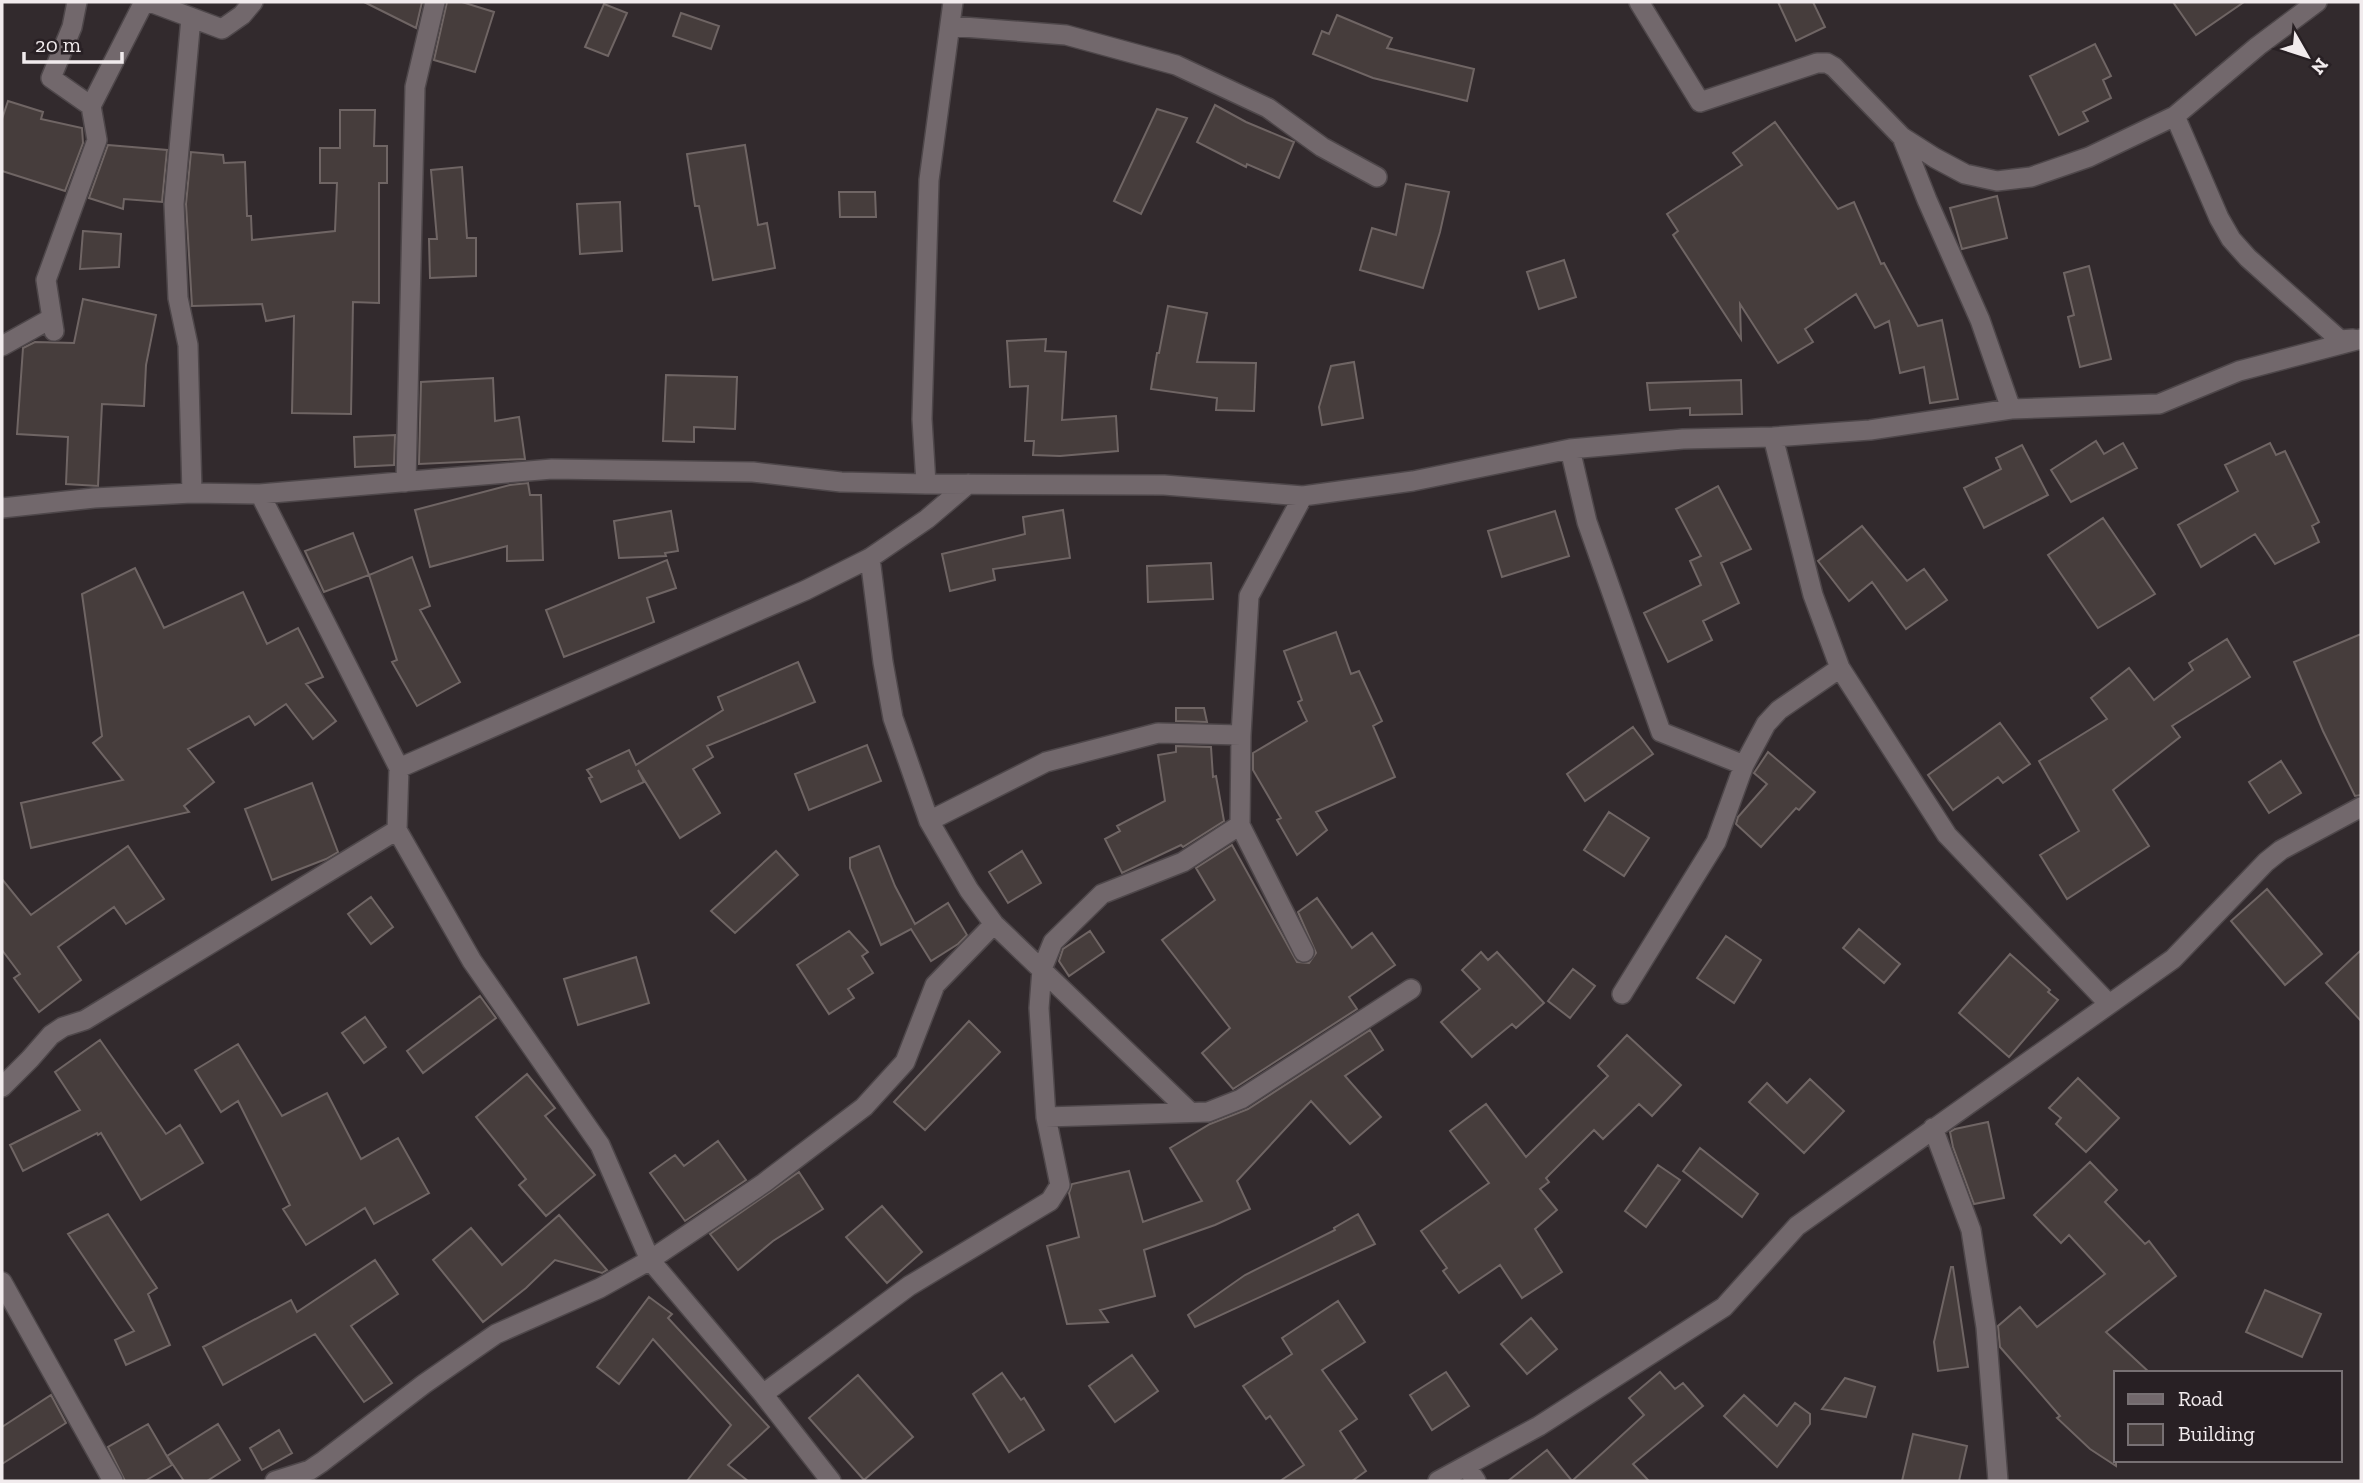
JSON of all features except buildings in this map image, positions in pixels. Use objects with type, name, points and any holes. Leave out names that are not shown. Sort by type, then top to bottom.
[{"type":"street","points":[[77,2],[72,27],[51,78],[91,106]]},
{"type":"street","points":[[2,346],[53,324],[46,280],[97,140],[91,106],[144,2]]},
{"type":"street","points":[[150,2],[222,29],[242,15],[253,2]]},
{"type":"street","points":[[406,482],[415,87],[435,2]]},
{"type":"street","points":[[926,484],[922,419],[929,180],[953,2]]},
{"type":"street","points":[[1639,2],[1700,102],[1817,63],[1826,63],[1834,67],[1902,137],[1965,174],[1997,181],[2031,177],[2089,158],[2175,116],[2258,46],[2317,2]]},
{"type":"street","points":[[191,18],[174,204],[178,298],[187,345],[192,493]]},
{"type":"street","points":[[950,26],[1066,35],[1176,65],[1268,108],[1322,147],[1377,177]]},
{"type":"street","points":[[2175,116],[2219,218],[2231,239],[2248,258],[2340,340],[2361,338]]},
{"type":"street","points":[[1902,137],[1975,309],[2011,409]]},
{"type":"street","points":[[2,508],[94,498],[192,493],[260,494],[552,469],[753,472],[841,482],[1164,485],[1303,496],[1413,481],[1570,449],[1683,439],[1773,437],[1870,430],[2011,409],[2159,404],[2239,371],[2361,338]]},
{"type":"street","points":[[1773,437],[1813,595],[1840,668],[1947,835],[2109,1004]]},
{"type":"street","points":[[1570,449],[1587,522],[1661,732],[1744,765]]},
{"type":"street","points":[[399,768],[806,590],[870,558],[927,519],[968,484]]},
{"type":"street","points":[[260,494],[399,768],[397,830],[472,961],[600,1145],[650,1260],[763,1394],[831,1481]]},
{"type":"street","points":[[1303,496],[1249,596],[1241,734],[1240,825],[1304,952]]},
{"type":"street","points":[[870,558],[893,718],[929,821],[969,890],[994,924],[1190,1112]]},
{"type":"street","points":[[1622,994],[1716,842],[1744,765],[1771,717],[1840,668]]},
{"type":"street","points":[[929,821],[1046,762],[1157,733],[1241,734]]},
{"type":"street","points":[[1438,1481],[1471,1474],[1539,1426],[1724,1307],[1797,1226],[2174,959],[2266,862],[2281,850],[2361,807]]},
{"type":"street","points":[[763,1394],[909,1286],[1050,1201],[1060,1185],[1046,1117],[1039,1008],[1042,969],[1053,942],[1102,894],[1183,862],[1240,825]]},
{"type":"street","points":[[2,1087],[51,1035],[63,1027],[85,1020],[397,830]]},
{"type":"street","points":[[275,1481],[310,1470],[496,1334],[600,1288],[650,1260],[764,1183],[864,1107],[905,1062],[935,985],[994,924]]},
{"type":"street","points":[[1046,1117],[1208,1112],[1241,1099],[1411,989]]},
{"type":"street","points":[[1933,1128],[1971,1230],[1986,1327],[1998,1481]]},
{"type":"street","points":[[2,1282],[113,1481]]}]
